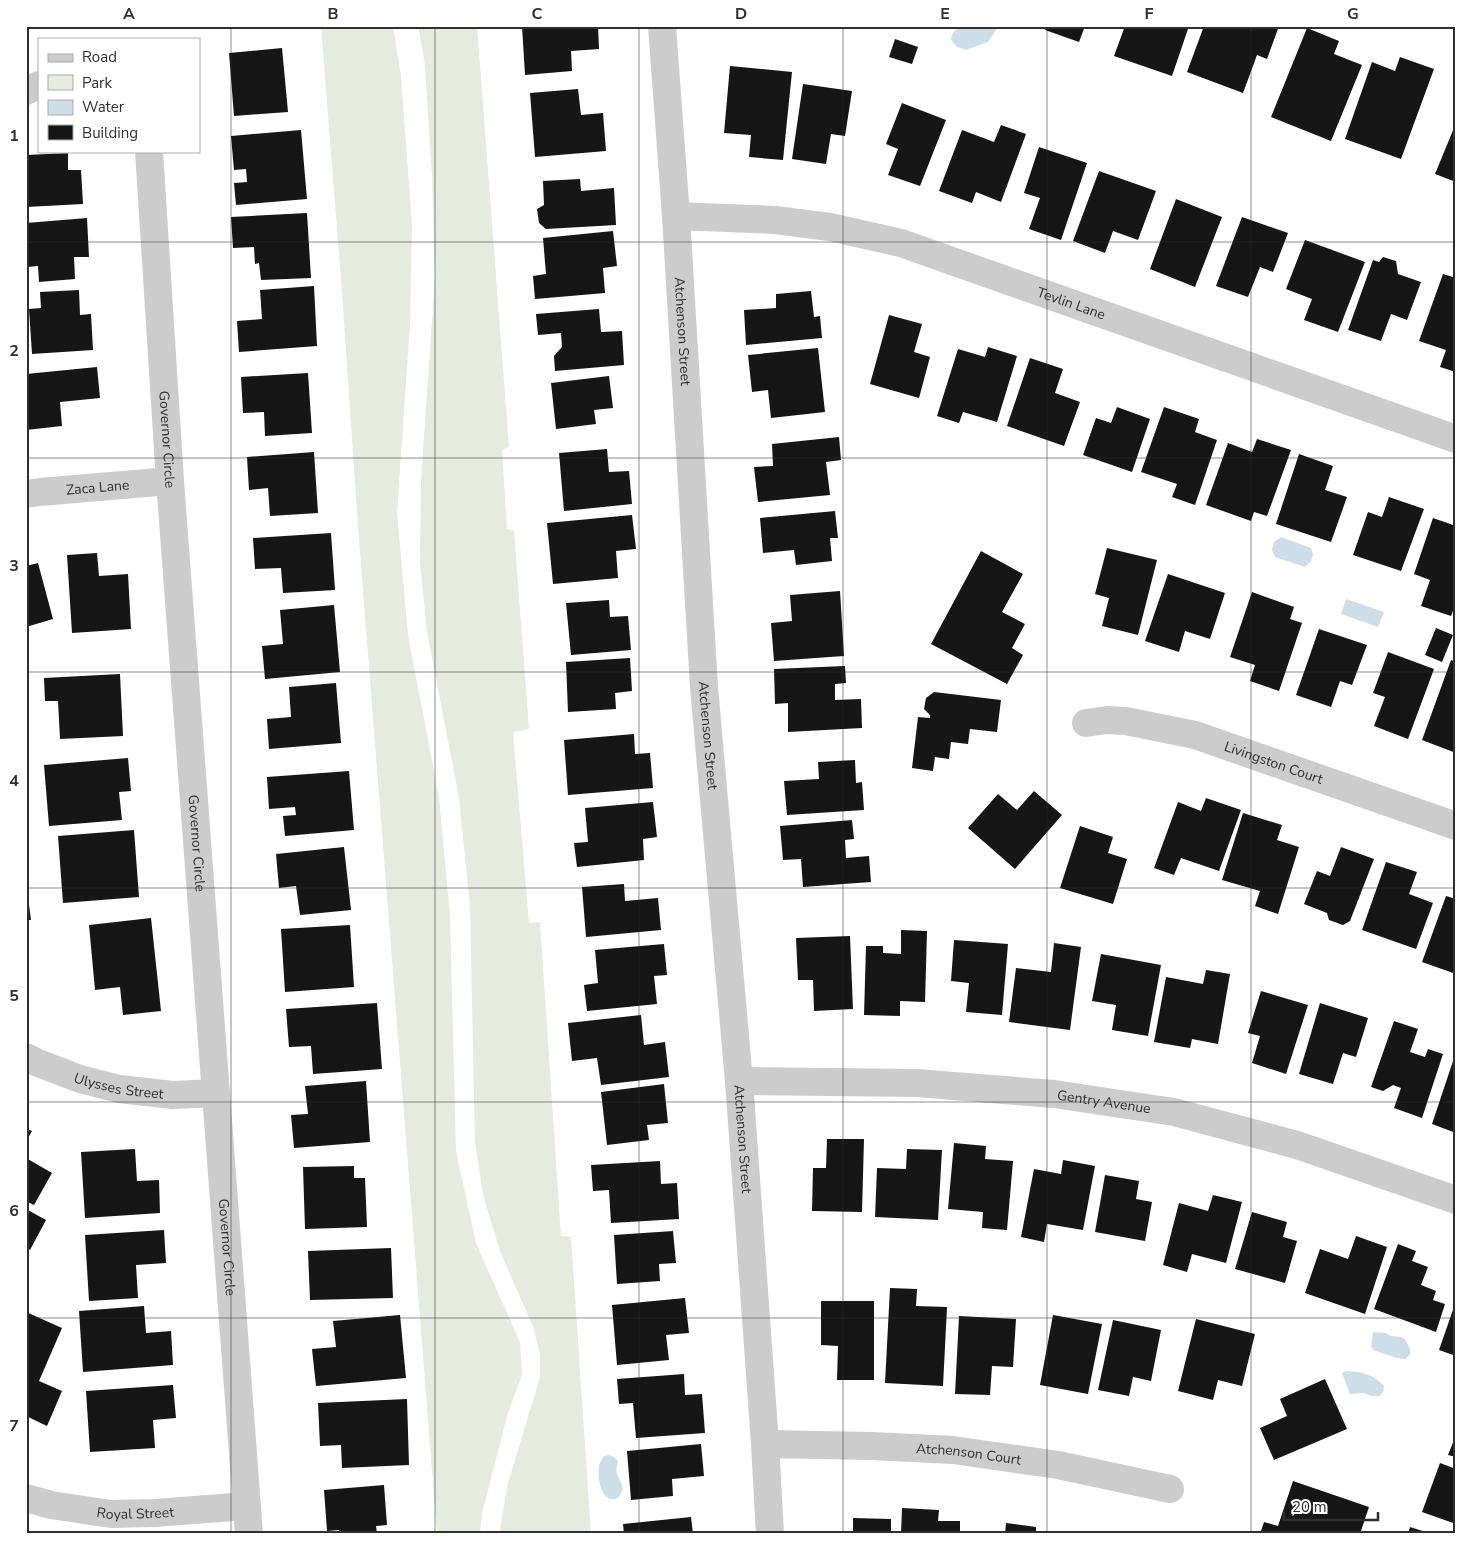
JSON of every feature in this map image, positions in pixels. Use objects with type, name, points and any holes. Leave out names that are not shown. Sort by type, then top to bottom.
[{"type":"street","name":"Atchenson Street","points":[[662,26],[676,216],[704,687],[739,1081],[770,1534]]},
{"type":"street","points":[[26,91],[38,85]]},
{"type":"street","name":"Governor Circle","points":[[149,152],[170,481],[249,1534]]},
{"type":"street","name":"Tevlin Lane","points":[[676,216],[776,220],[830,227],[901,243],[1456,439]]},
{"type":"street","name":"Zaca Lane","points":[[26,494],[170,481]]},
{"type":"street","name":"Livingston Court","points":[[1086,722],[1126,721],[1195,735],[1456,826]]},
{"type":"street","name":"Ulysses Street","points":[[26,1057],[80,1080],[119,1089],[173,1095],[216,1093]]},
{"type":"street","name":"Gentry Avenue","points":[[739,1081],[916,1083],[1054,1094],[1174,1112],[1297,1145],[1456,1200]]},
{"type":"street","name":"Atchenson Court","points":[[765,1444],[953,1450],[1058,1465],[1170,1489]]},
{"type":"street","name":"Royal Street","points":[[26,1498],[51,1505],[110,1514],[247,1506]]},
{"type":"green space","points":[[321,26],[393,26],[401,76],[412,225],[410,324],[397,513],[408,635],[439,797],[450,916],[456,1151],[476,1243],[520,1342],[522,1374],[507,1416],[482,1514],[480,1534],[437,1534]]},
{"type":"green space","points":[[418,26],[477,26],[509,447],[502,450],[507,529],[514,531],[529,729],[513,732],[529,923],[540,922],[561,1236],[571,1237],[591,1534],[499,1534],[508,1483],[540,1377],[540,1354],[533,1327],[500,1251],[483,1195],[475,1142],[470,907],[459,798],[427,632],[420,562],[421,480],[435,277],[432,176],[425,65]]},
{"type":"water","points":[[970,26],[998,27],[988,42],[966,50],[957,47],[951,40],[954,32],[958,28],[967,29]]},
{"type":"water","points":[[1281,537],[1311,548],[1313,555],[1311,561],[1305,567],[1275,557],[1272,550],[1274,542]]},
{"type":"water","points":[[1346,599],[1384,612],[1378,627],[1341,614]]},
{"type":"water","points":[[1373,1332],[1386,1333],[1405,1339],[1410,1349],[1410,1354],[1406,1359],[1373,1350],[1371,1346]]},
{"type":"water","points":[[1347,1371],[1372,1376],[1384,1386],[1383,1392],[1379,1396],[1371,1396],[1364,1393],[1350,1394],[1342,1373]]},
{"type":"water","points":[[609,1455],[618,1461],[617,1472],[622,1486],[622,1492],[615,1499],[605,1496],[599,1479],[600,1463],[604,1456]]},
{"type":"building","points":[[522,26],[598,26],[599,49],[571,51],[572,71],[525,75]]},
{"type":"building","points":[[1047,26],[1085,26],[1079,42],[1045,30]]},
{"type":"building","points":[[1125,26],[1189,26],[1172,76],[1114,56]]},
{"type":"building","points":[[1204,26],[1279,26],[1267,59],[1257,55],[1243,93],[1187,72]]},
{"type":"building","points":[[1307,28],[1339,41],[1334,54],[1362,65],[1331,141],[1271,117]]},
{"type":"building","points":[[895,39],[918,47],[912,64],[889,57]]},
{"type":"building","points":[[282,48],[288,112],[234,116],[229,53]]},
{"type":"building","points":[[1400,57],[1434,69],[1401,159],[1345,139],[1372,62],[1395,71]]},
{"type":"building","points":[[730,66],[792,72],[783,160],[749,157],[751,135],[724,133]]},
{"type":"building","points":[[803,84],[852,91],[845,136],[831,134],[826,164],[792,159]]},
{"type":"building","points":[[578,89],[581,115],[603,113],[606,151],[535,157],[530,93]]},
{"type":"building","points":[[902,103],[946,120],[920,186],[888,175],[898,149],[886,144]]},
{"type":"building","points":[[1456,123],[1456,182],[1435,174]]},
{"type":"building","points":[[1001,125],[1026,134],[1001,202],[976,192],[972,203],[939,191],[962,130],[994,142]]},
{"type":"building","points":[[301,130],[307,199],[236,205],[234,183],[247,182],[246,169],[234,170],[231,136]]},
{"type":"building","points":[[1039,147],[1087,163],[1061,240],[1029,229],[1040,198],[1024,193]]},
{"type":"building","points":[[68,153],[68,170],[81,170],[83,204],[26,207],[26,155]]},
{"type":"building","points":[[1099,171],[1156,191],[1138,240],[1113,231],[1105,253],[1073,241]]},
{"type":"building","points":[[580,179],[581,191],[614,188],[616,225],[546,229],[539,223],[537,209],[544,205],[543,181]]},
{"type":"building","points":[[1176,199],[1222,217],[1195,287],[1150,269]]},
{"type":"building","points":[[307,213],[311,278],[261,280],[259,263],[255,264],[254,247],[233,248],[231,217]]},
{"type":"building","points":[[1242,217],[1288,233],[1273,272],[1260,267],[1248,297],[1216,286]]},
{"type":"building","points":[[87,218],[89,257],[74,257],[75,279],[39,282],[38,266],[28,267],[26,223]]},
{"type":"building","points":[[613,231],[617,266],[603,268],[605,293],[535,299],[533,276],[546,274],[543,238]]},
{"type":"building","points":[[1305,240],[1365,262],[1338,332],[1304,320],[1312,299],[1286,289]]},
{"type":"building","points":[[1383,257],[1396,261],[1398,274],[1421,282],[1407,320],[1391,314],[1381,341],[1348,330],[1373,260],[1379,262]]},
{"type":"building","points":[[1443,274],[1456,278],[1456,372],[1440,367],[1446,350],[1419,341]]},
{"type":"building","points":[[314,286],[317,346],[239,352],[237,321],[262,319],[260,290]]},
{"type":"building","points":[[79,290],[80,315],[91,314],[93,350],[32,354],[29,309],[41,308],[40,292]]},
{"type":"building","points":[[811,291],[814,317],[820,316],[822,338],[746,345],[744,310],[776,308],[776,294]]},
{"type":"building","points":[[599,309],[601,332],[622,331],[624,365],[555,371],[554,356],[562,347],[561,333],[538,335],[536,314]]},
{"type":"building","points":[[889,315],[922,324],[914,352],[930,357],[919,398],[870,384]]},
{"type":"building","points":[[988,347],[1017,356],[997,422],[963,412],[959,423],[937,416],[958,349],[985,357]]},
{"type":"building","points":[[818,348],[825,412],[771,418],[768,390],[752,392],[748,355]]},
{"type":"building","points":[[1030,358],[1063,369],[1055,393],[1080,402],[1064,446],[1007,426]]},
{"type":"building","points":[[97,367],[100,398],[60,402],[62,426],[26,430],[26,374]]},
{"type":"building","points":[[308,373],[312,433],[265,436],[264,412],[243,413],[241,377]]},
{"type":"building","points":[[609,376],[613,408],[594,410],[596,424],[556,429],[551,383]]},
{"type":"building","points":[[1117,407],[1150,419],[1132,472],[1083,455],[1096,418],[1111,423]]},
{"type":"building","points":[[1164,407],[1199,419],[1195,432],[1217,440],[1195,505],[1172,497],[1177,484],[1141,472]]},
{"type":"building","points":[[839,437],[841,460],[826,462],[830,495],[758,502],[754,467],[773,466],[772,444]]},
{"type":"building","points":[[1257,439],[1291,450],[1267,516],[1254,512],[1251,521],[1206,505],[1228,443],[1252,452]]},
{"type":"building","points":[[607,449],[609,472],[629,471],[632,504],[564,511],[559,453]]},
{"type":"building","points":[[314,452],[318,513],[270,516],[268,488],[249,490],[247,457]]},
{"type":"building","points":[[1299,454],[1333,466],[1325,490],[1347,497],[1331,542],[1276,524]]},
{"type":"building","points":[[1389,497],[1424,509],[1401,571],[1353,555],[1368,512],[1382,517]]},
{"type":"building","points":[[835,511],[838,538],[830,538],[832,561],[796,565],[794,550],[763,553],[760,518]]},
{"type":"building","points":[[632,515],[636,549],[616,551],[618,578],[553,584],[547,523]]},
{"type":"building","points":[[1433,518],[1456,526],[1456,603],[1451,616],[1421,606],[1430,580],[1414,574]]},
{"type":"building","points":[[331,533],[335,590],[283,593],[281,568],[255,569],[253,538]]},
{"type":"building","points":[[1107,548],[1157,560],[1138,635],[1102,626],[1109,598],[1095,594]]},
{"type":"building","points":[[981,551],[1023,574],[1002,612],[1025,624],[1012,648],[1023,655],[1007,684],[931,644]]},
{"type":"building","points":[[97,553],[99,576],[128,574],[131,629],[72,633],[67,555]]},
{"type":"building","points":[[38,563],[53,619],[26,627],[26,566]]},
{"type":"building","points":[[1168,574],[1225,593],[1210,639],[1185,631],[1179,652],[1145,641]]},
{"type":"building","points":[[840,591],[844,656],[774,661],[771,623],[792,621],[790,595]]},
{"type":"building","points":[[1252,592],[1294,607],[1290,619],[1302,623],[1279,691],[1250,681],[1255,665],[1230,657]]},
{"type":"building","points":[[609,600],[610,617],[628,616],[631,650],[571,655],[566,603]]},
{"type":"building","points":[[334,605],[340,672],[265,679],[262,646],[283,644],[280,610]]},
{"type":"building","points":[[1436,628],[1453,635],[1442,662],[1425,655]]},
{"type":"building","points":[[1319,629],[1367,645],[1352,685],[1340,681],[1331,707],[1296,695]]},
{"type":"building","points":[[1388,652],[1434,669],[1408,739],[1374,726],[1385,697],[1373,693]]},
{"type":"building","points":[[630,658],[632,691],[615,693],[616,709],[568,712],[566,662]]},
{"type":"building","points":[[1451,660],[1456,662],[1456,753],[1422,740]]},
{"type":"building","points":[[845,666],[846,683],[835,684],[835,700],[861,699],[862,728],[788,732],[788,703],[775,704],[774,669]]},
{"type":"building","points":[[120,674],[123,736],[60,739],[58,701],[45,701],[44,678]]},
{"type":"building","points":[[336,683],[341,743],[269,749],[267,719],[291,717],[289,687]]},
{"type":"building","points":[[934,692],[1001,700],[997,732],[970,729],[968,744],[951,742],[949,759],[935,757],[933,771],[912,768],[918,717],[930,718],[930,715],[924,709],[926,698]]},
{"type":"building","points":[[634,734],[635,754],[650,753],[653,788],[568,795],[564,740]]},
{"type":"building","points":[[128,758],[131,791],[119,792],[122,820],[49,826],[44,765]]},
{"type":"building","points":[[855,760],[856,783],[862,782],[864,810],[787,815],[784,781],[819,779],[818,762]]},
{"type":"building","points":[[349,771],[354,830],[285,836],[283,816],[296,815],[295,807],[269,809],[267,777]]},
{"type":"building","points":[[1034,791],[1062,815],[1015,869],[968,828],[998,794],[1017,810]]},
{"type":"building","points":[[1206,798],[1241,810],[1219,871],[1181,858],[1174,875],[1154,868],[1178,802],[1201,811]]},
{"type":"building","points":[[653,802],[657,837],[643,839],[644,860],[577,867],[574,843],[588,842],[585,808]]},
{"type":"building","points":[[1243,813],[1282,825],[1277,840],[1299,847],[1278,914],[1255,906],[1260,891],[1222,880]]},
{"type":"building","points":[[852,820],[854,839],[845,840],[846,858],[869,856],[871,882],[803,887],[801,859],[783,860],[780,826]]},
{"type":"building","points":[[1080,826],[1113,837],[1108,853],[1127,859],[1113,904],[1060,888]]},
{"type":"building","points":[[134,830],[139,897],[63,903],[58,836]]},
{"type":"building","points":[[344,847],[351,910],[300,915],[296,886],[279,888],[276,854]]},
{"type":"building","points":[[1341,847],[1374,859],[1350,921],[1343,925],[1329,920],[1327,913],[1304,904],[1317,871],[1330,876]]},
{"type":"building","points":[[1386,862],[1417,872],[1409,894],[1433,903],[1416,949],[1362,930]]},
{"type":"building","points":[[624,884],[625,901],[658,898],[661,930],[586,937],[582,887]]},
{"type":"building","points":[[27,889],[31,920],[26,920]]},
{"type":"building","points":[[1446,896],[1456,899],[1456,974],[1422,962]]},
{"type":"building","points":[[151,918],[161,1011],[123,1015],[120,987],[95,990],[89,925]]},
{"type":"building","points":[[350,925],[354,987],[285,992],[281,929]]},
{"type":"building","points":[[901,930],[927,931],[925,1002],[900,1001],[900,1016],[864,1015],[866,946],[883,946],[883,953],[901,954]]},
{"type":"building","points":[[850,936],[853,1009],[814,1011],[813,980],[798,980],[796,938]]},
{"type":"building","points":[[954,940],[1008,944],[1002,1015],[966,1012],[969,983],[951,981]]},
{"type":"building","points":[[1054,943],[1081,947],[1070,1030],[1009,1022],[1016,968],[1051,972]]},
{"type":"building","points":[[664,944],[667,975],[654,976],[657,1004],[587,1011],[584,985],[598,983],[595,950]]},
{"type":"building","points":[[1101,954],[1161,965],[1148,1036],[1112,1030],[1116,1005],[1092,1001]]},
{"type":"building","points":[[1206,970],[1230,974],[1218,1044],[1192,1039],[1190,1048],[1154,1042],[1166,977],[1203,984]]},
{"type":"building","points":[[1261,991],[1308,1005],[1286,1074],[1252,1063],[1260,1036],[1248,1033]]},
{"type":"building","points":[[377,1003],[382,1069],[313,1074],[311,1046],[289,1047],[286,1009]]},
{"type":"building","points":[[1320,1003],[1368,1018],[1356,1057],[1343,1053],[1333,1084],[1299,1074]]},
{"type":"building","points":[[641,1015],[644,1045],[665,1042],[669,1077],[601,1085],[597,1058],[572,1061],[568,1023]]},
{"type":"building","points":[[1394,1021],[1418,1029],[1410,1052],[1425,1057],[1428,1049],[1443,1054],[1422,1118],[1394,1108],[1401,1088],[1393,1085],[1383,1091],[1371,1087]]},
{"type":"building","points":[[1456,1055],[1456,1133],[1432,1124]]},
{"type":"building","points":[[366,1081],[370,1142],[294,1148],[291,1115],[308,1114],[305,1086]]},
{"type":"building","points":[[664,1084],[668,1123],[647,1125],[649,1140],[607,1145],[601,1092]]},
{"type":"building","points":[[26,1128],[32,1131],[26,1142]]},
{"type":"building","points":[[827,1139],[864,1139],[862,1212],[812,1211],[813,1168],[826,1168]]},
{"type":"building","points":[[954,1143],[986,1146],[985,1159],[1013,1161],[1007,1230],[982,1228],[983,1212],[948,1209]]},
{"type":"building","points":[[135,1149],[137,1181],[159,1180],[160,1213],[85,1218],[81,1152]]},
{"type":"building","points":[[907,1149],[942,1150],[938,1220],[875,1217],[877,1168],[906,1169]]},
{"type":"building","points":[[26,1158],[52,1173],[34,1205],[26,1201]]},
{"type":"building","points":[[1063,1160],[1095,1166],[1083,1230],[1047,1224],[1044,1242],[1021,1237],[1034,1169],[1061,1174]]},
{"type":"building","points":[[660,1161],[661,1184],[677,1183],[679,1219],[611,1223],[609,1190],[593,1191],[591,1165]]},
{"type":"building","points":[[354,1166],[354,1178],[365,1178],[367,1227],[305,1229],[303,1167]]},
{"type":"building","points":[[1105,1175],[1139,1181],[1136,1199],[1152,1202],[1145,1241],[1095,1232]]},
{"type":"building","points":[[1213,1195],[1242,1202],[1226,1263],[1192,1254],[1187,1272],[1163,1265],[1179,1203],[1208,1211]]},
{"type":"building","points":[[26,1209],[46,1220],[30,1250],[26,1248]]},
{"type":"building","points":[[1252,1212],[1287,1222],[1283,1237],[1297,1241],[1285,1283],[1235,1269]]},
{"type":"building","points":[[164,1230],[166,1263],[136,1265],[138,1298],[89,1301],[85,1235]]},
{"type":"building","points":[[673,1231],[676,1263],[659,1264],[660,1281],[617,1284],[614,1235]]},
{"type":"building","points":[[1356,1236],[1387,1247],[1365,1314],[1305,1293],[1320,1249],[1348,1259]]},
{"type":"building","points":[[1398,1244],[1416,1251],[1412,1261],[1428,1267],[1421,1285],[1436,1291],[1433,1300],[1445,1304],[1436,1332],[1374,1309]]},
{"type":"building","points":[[391,1248],[393,1298],[310,1300],[308,1251]]},
{"type":"building","points":[[890,1288],[917,1289],[916,1306],[947,1307],[943,1386],[885,1383]]},
{"type":"building","points":[[685,1298],[689,1333],[666,1335],[669,1360],[617,1365],[612,1305]]},
{"type":"building","points":[[821,1301],[874,1301],[874,1380],[837,1380],[838,1346],[821,1345]]},
{"type":"building","points":[[1456,1304],[1456,1356],[1439,1350]]},
{"type":"building","points":[[144,1306],[146,1333],[171,1331],[173,1365],[83,1372],[79,1311]]},
{"type":"building","points":[[26,1312],[62,1328],[39,1381],[62,1391],[47,1426],[26,1416]]},
{"type":"building","points":[[400,1315],[406,1378],[316,1386],[312,1349],[336,1347],[333,1321]]},
{"type":"building","points":[[1053,1315],[1102,1324],[1088,1394],[1040,1385]]},
{"type":"building","points":[[959,1316],[1016,1319],[1013,1367],[992,1366],[990,1395],[955,1394]]},
{"type":"building","points":[[1196,1319],[1255,1334],[1242,1386],[1218,1380],[1213,1400],[1178,1391]]},
{"type":"building","points":[[1113,1320],[1161,1330],[1151,1381],[1133,1377],[1129,1396],[1098,1390]]},
{"type":"building","points":[[684,1374],[685,1395],[702,1394],[705,1433],[636,1438],[633,1403],[619,1404],[617,1379]]},
{"type":"building","points":[[1325,1379],[1347,1429],[1274,1460],[1260,1428],[1287,1416],[1280,1399]]},
{"type":"building","points":[[173,1385],[176,1418],[153,1420],[155,1448],[90,1452],[86,1391]]},
{"type":"building","points":[[407,1399],[409,1465],[342,1468],[341,1445],[320,1446],[318,1403]]},
{"type":"building","points":[[1456,1435],[1456,1457],[1448,1455]]},
{"type":"building","points":[[701,1444],[704,1476],[672,1479],[673,1496],[631,1500],[627,1451]]},
{"type":"building","points":[[1440,1463],[1456,1469],[1456,1524],[1422,1512]]},
{"type":"building","points":[[1293,1481],[1369,1507],[1360,1534],[1260,1534],[1264,1522],[1278,1526]]},
{"type":"building","points":[[384,1485],[387,1525],[376,1526],[377,1534],[340,1534],[339,1530],[327,1531],[324,1490]]},
{"type":"building","points":[[902,1508],[939,1510],[938,1521],[960,1521],[960,1534],[901,1534]]},
{"type":"building","points":[[691,1517],[693,1534],[624,1534],[623,1524]]},
{"type":"building","points":[[853,1518],[891,1519],[891,1534],[853,1534]]},
{"type":"building","points":[[1006,1523],[1036,1527],[1036,1534],[1005,1534]]},
{"type":"building","points":[[1410,1527],[1429,1533],[1429,1534],[1408,1534]]}]
